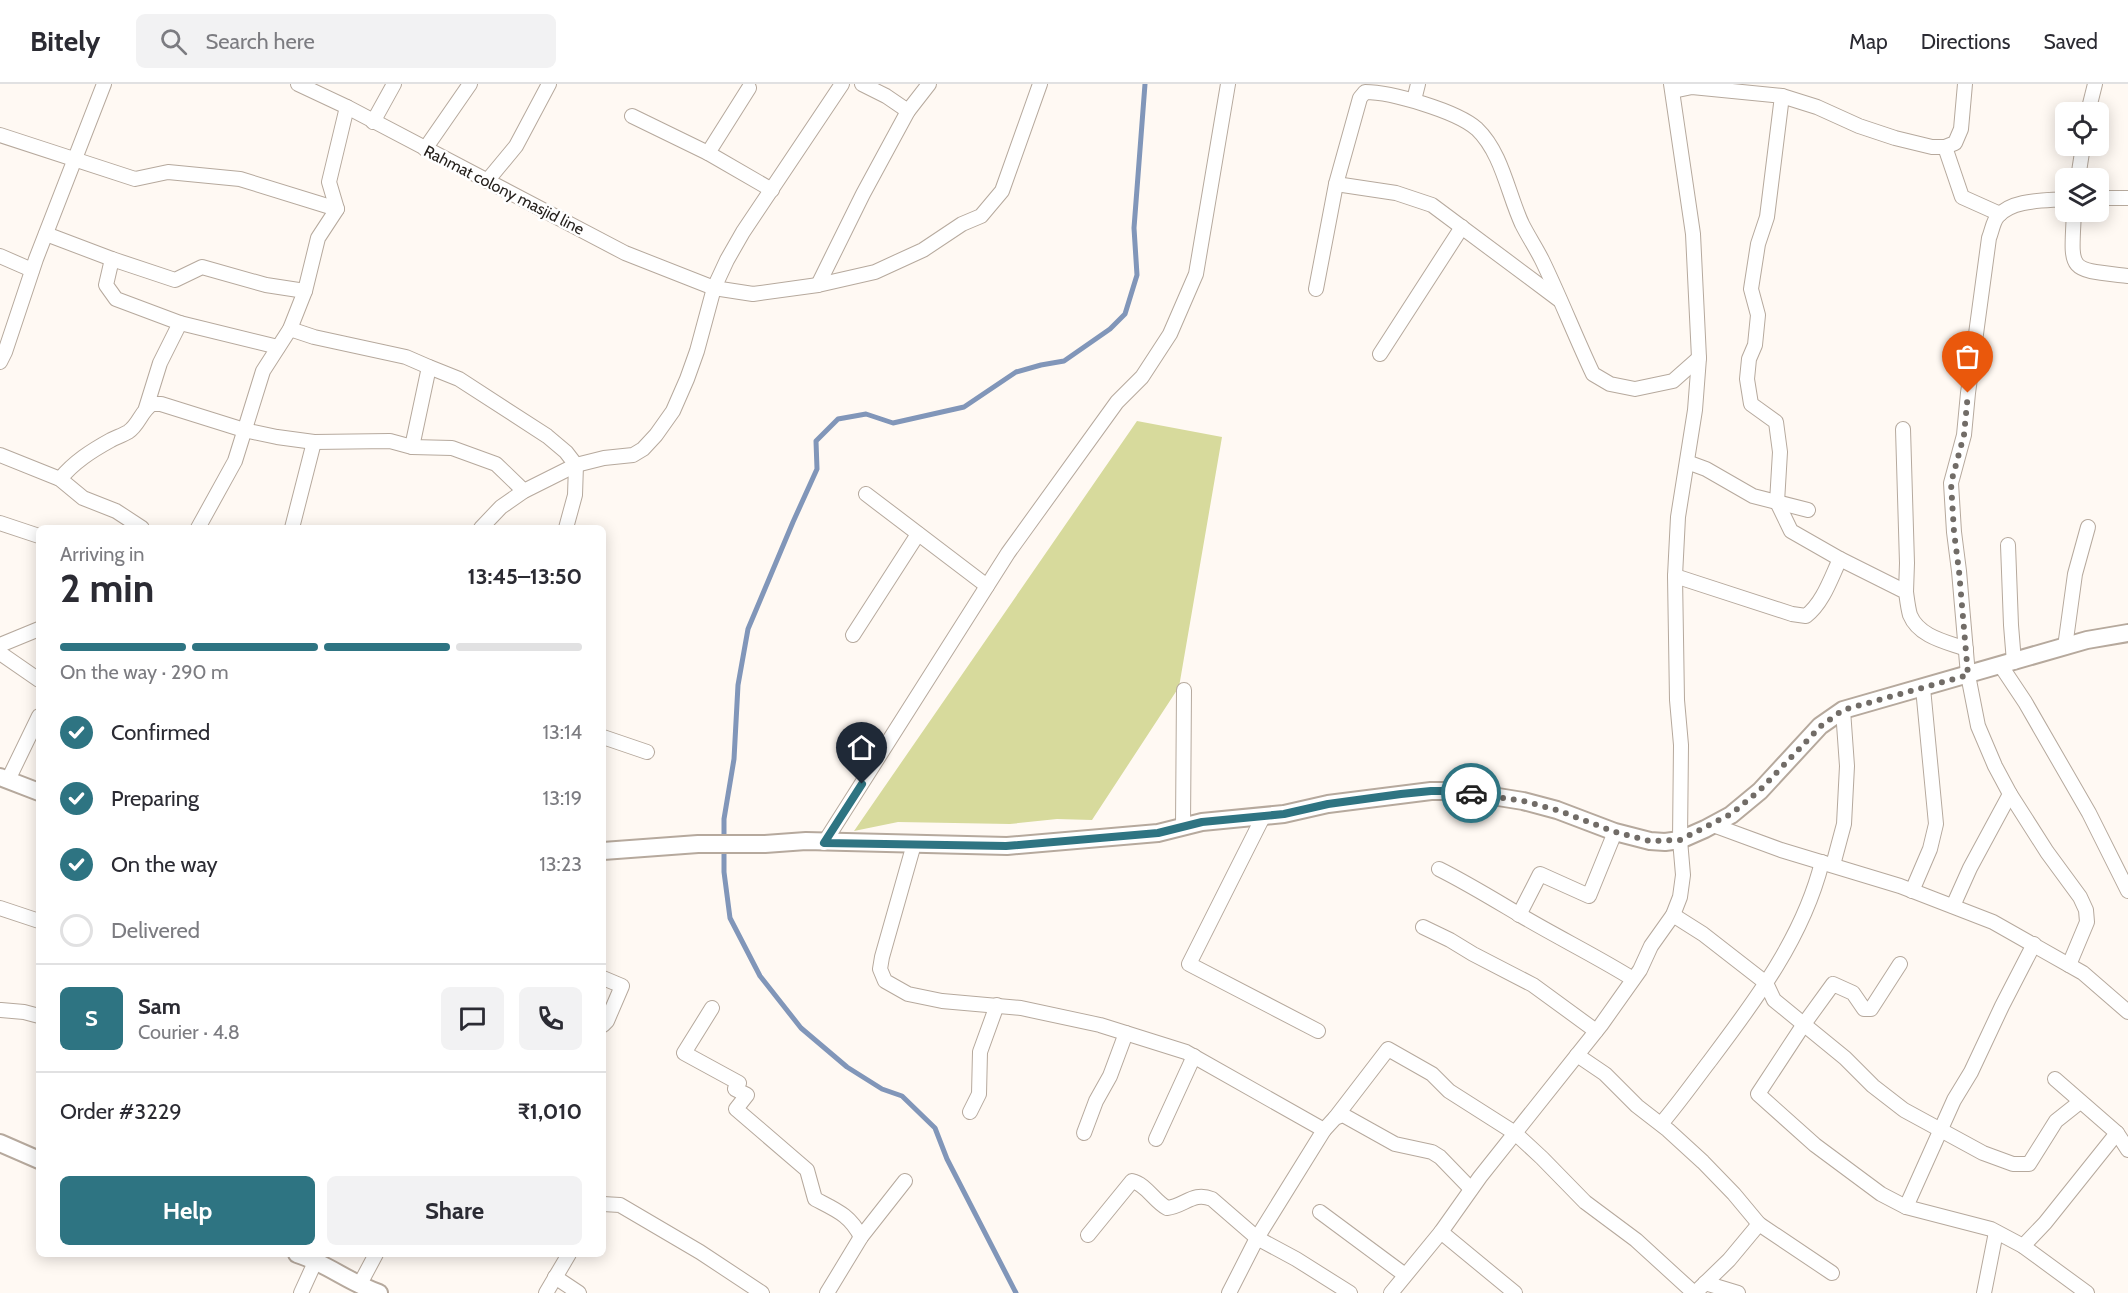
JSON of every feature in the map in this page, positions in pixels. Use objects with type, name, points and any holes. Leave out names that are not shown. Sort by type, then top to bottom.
[{"type":"street","points":[[0,362],[104,84]]},
{"type":"street","name":"Rahmat colony masjid line","points":[[298,84],[347,107],[625,253],[714,288],[753,294],[852,279],[899,262],[923,250],[962,224],[981,216],[1002,191],[1040,84]]},
{"type":"street","points":[[373,122],[394,84]]},
{"type":"street","points":[[425,149],[470,84]]},
{"type":"street","points":[[487,181],[516,146],[549,84]]},
{"type":"street","points":[[484,525],[501,507],[524,491],[576,465],[604,458],[633,455],[643,449],[656,435],[673,411],[687,380],[714,288],[743,232],[842,84]]},
{"type":"street","points":[[862,84],[908,111]]},
{"type":"street","points":[[818,285],[863,194],[908,111],[928,84]]},
{"type":"street","points":[[824,843],[1008,553],[1117,402],[1142,377],[1170,334],[1196,274],[1228,84]]},
{"type":"street","points":[[1414,100],[1418,84]]},
{"type":"street","points":[[1390,1293],[1441,1232],[1471,1189],[1596,1031],[1640,970],[1651,946],[1673,915],[1680,897],[1683,875],[1680,840],[1681,746],[1677,700],[1675,576],[1678,517],[1695,410],[1699,358],[1693,234],[1672,87],[1782,96],[1817,107],[1859,126],[1895,138],[1932,147],[1945,147],[1955,143],[1961,129],[1965,84]]},
{"type":"street","points":[[2090,102],[2095,84]]},
{"type":"street","points":[[708,153],[749,88]]},
{"type":"street","points":[[1316,289],[1336,184],[1360,98],[1365,92],[1375,92],[1414,100],[1468,123],[1486,140],[1522,224],[1542,260],[1593,374],[1610,384],[1635,388],[1673,381],[1699,358]]},
{"type":"street","points":[[1782,96],[1767,217],[1758,244],[1751,289],[1758,315],[1755,345],[1749,359],[1747,379],[1751,404],[1776,422],[1780,452],[1777,502],[1791,531],[1906,592]]},
{"type":"street","points":[[338,209],[328,182],[347,107]]},
{"type":"street","points":[[632,116],[708,153],[772,190]]},
{"type":"street","points":[[0,135],[135,179],[168,172],[240,179],[338,209]]},
{"type":"street","points":[[1945,147],[1962,197],[2000,214]]},
{"type":"street","points":[[1336,184],[1413,197],[1432,205],[1559,300]]},
{"type":"street","points":[[2109,198],[2128,198]]},
{"type":"street","points":[[2055,200],[2016,205],[2000,214],[1989,238],[1964,435],[1951,483],[1968,675],[1978,726],[2010,794],[2080,897],[2086,910],[2087,922],[2069,964]]},
{"type":"street","points":[[200,525],[235,461],[263,371],[290,329],[305,291],[318,238],[338,209]]},
{"type":"street","points":[[2073,222],[2073,260],[2079,268],[2128,276]]},
{"type":"street","points":[[1380,354],[1462,228]]},
{"type":"street","points":[[46,234],[176,280],[202,267],[266,285],[305,291]]},
{"type":"street","points":[[0,256],[33,270]]},
{"type":"street","points":[[112,259],[106,285],[116,300],[180,323],[278,347]]},
{"type":"street","points":[[60,480],[69,468],[83,456],[136,426],[146,408],[160,363],[180,323]]},
{"type":"street","points":[[290,329],[314,337],[406,357],[459,379],[547,436],[566,452],[576,465],[575,495],[567,525]]},
{"type":"street","points":[[412,447],[429,367]]},
{"type":"street","points":[[146,408],[152,404],[161,404],[244,430],[277,437],[314,441],[390,441],[412,447],[452,448],[495,464],[524,491]]},
{"type":"street","points":[[1903,429],[1906,592],[1910,615],[1916,626],[1929,635],[1966,649]]},
{"type":"street","points":[[293,525],[314,441]]},
{"type":"street","points":[[0,455],[60,480],[83,498],[116,512],[137,525]]},
{"type":"street","points":[[1688,462],[1706,469],[1753,496],[1809,510]]},
{"type":"street","points":[[866,494],[987,586]]},
{"type":"street","points":[[0,523],[36,535]]},
{"type":"street","points":[[2065,647],[2075,574],[2088,527]]},
{"type":"street","points":[[854,635],[918,534]]},
{"type":"street","points":[[2008,545],[2011,625],[2007,664],[2025,702],[2089,813],[2128,891]]},
{"type":"street","points":[[1675,576],[1792,614],[1806,616],[1819,603],[1840,559]]},
{"type":"street","points":[[0,645],[36,630]]},
{"type":"street","points":[[606,851],[698,844],[765,844],[806,841],[1006,846],[1158,833],[1202,822],[1263,817],[1328,804],[1431,791],[1461,791],[1545,807],[1615,832],[1650,841],[1680,840],[1731,814],[1760,790],[1815,731],[1843,710],[2087,640],[2128,633]]},
{"type":"street","points":[[0,653],[36,678]]},
{"type":"street","points":[[1912,891],[1930,849],[1936,824],[1923,688]]},
{"type":"street","points":[[1184,690],[1184,827]]},
{"type":"street","points":[[1661,1124],[1737,1026],[1767,983],[1795,934],[1827,863],[1844,824],[1847,766],[1843,710]]},
{"type":"street","points":[[36,721],[4,778],[36,791]]},
{"type":"street","points":[[606,738],[647,752]]},
{"type":"street","points":[[1953,906],[1970,868],[2010,794]]},
{"type":"street","points":[[1263,817],[1189,964],[1318,1031]]},
{"type":"street","points":[[1713,825],[1755,842],[1912,891],[1993,922],[2083,973],[2128,1012]]},
{"type":"street","points":[[1519,915],[1540,874],[1589,896],[1615,832]]},
{"type":"street","points":[[914,844],[882,957],[880,969],[885,981],[908,994],[942,1001],[1020,1008],[1100,1025],[1194,1056],[1324,1130]]},
{"type":"street","points":[[1439,869],[1577,945],[1633,979]]},
{"type":"street","points":[[0,908],[36,920]]},
{"type":"street","points":[[1673,915],[1703,934],[1767,983],[1774,1000],[1904,1110],[1983,1153],[2013,1164],[2029,1164],[2056,1121],[2080,1102]]},
{"type":"street","points":[[1423,927],[1533,986],[1596,1031]]},
{"type":"street","points":[[1906,1207],[1939,1130],[1971,1072],[2034,944]]},
{"type":"street","points":[[1900,964],[1871,1009],[1864,1010],[1853,993],[1833,984],[1758,1094],[1815,1145],[1881,1194],[1906,1207],[1979,1225],[1996,1232],[2023,1246],[2087,1293]]},
{"type":"street","points":[[606,979],[622,986],[606,1022]]},
{"type":"street","points":[[970,1112],[979,1094],[980,1052],[997,1005]]},
{"type":"street","points":[[712,1008],[684,1053],[739,1083],[735,1089],[747,1095],[736,1109],[807,1170],[815,1199],[854,1223],[861,1237]]},
{"type":"street","points":[[2,1010],[36,1015]]},
{"type":"street","points":[[1084,1133],[1096,1101],[1110,1076],[1126,1033]]},
{"type":"street","points":[[1228,1293],[1257,1238],[1324,1130],[1388,1049],[1432,1074],[1449,1091],[1515,1133],[1586,1202],[1636,1240],[1694,1293],[1728,1260],[1759,1224]]},
{"type":"street","points":[[1577,1055],[1605,1074],[1637,1106],[1661,1124],[1734,1194],[1759,1224],[1832,1273]]},
{"type":"street","points":[[1156,1139],[1194,1056]]},
{"type":"street","points":[[2055,1080],[2116,1132],[2128,1150]]},
{"type":"street","points":[[1335,1118],[1343,1115],[1395,1144],[1432,1152],[1440,1157],[1471,1189]]},
{"type":"street","points":[[2023,1246],[2045,1223],[2116,1132]]},
{"type":"street","points":[[0,1143],[36,1159]]},
{"type":"street","points":[[827,1293],[861,1237],[906,1181]]},
{"type":"street","points":[[1088,1235],[1132,1181],[1138,1182],[1156,1201],[1167,1208],[1175,1208],[1192,1198],[1204,1196],[1212,1200],[1257,1238],[1350,1293]]},
{"type":"street","points":[[606,1204],[620,1205],[700,1252],[762,1293]]},
{"type":"street","points":[[1320,1212],[1405,1275]]},
{"type":"street","points":[[1441,1232],[1515,1293]]},
{"type":"street","points":[[1984,1293],[1996,1232]]},
{"type":"street","points":[[306,1257],[379,1293]]},
{"type":"street","points":[[360,1284],[374,1257]]},
{"type":"street","points":[[546,1293],[567,1257]]},
{"type":"street","points":[[301,1293],[316,1260]]},
{"type":"street","points":[[555,1277],[579,1293]]},
{"type":"street","points":[[1705,1283],[1738,1293]]},
{"type":"green space","points":[[1137,421],[1222,437],[1179,687],[1092,820],[1057,819],[1010,824],[898,822],[854,831]]},
{"type":"waterway","points":[[1016,1293],[947,1159],[935,1128],[902,1096],[882,1089],[847,1067],[801,1028],[760,976],[730,918],[724,872],[724,819],[734,759],[738,685],[748,629],[817,469],[816,441],[838,419],[866,414],[893,423],[964,407],[1016,372],[1064,361],[1110,329],[1125,314],[1137,275],[1134,228],[1145,84]]},
{"type":"way so far","points":[[1471,793],[1523,801],[1557,810],[1615,832],[1650,841],[1680,840],[1731,814],[1760,790],[1810,736],[1831,717],[1843,710],[1968,675],[1951,483],[1964,435],[1968,393]]},
{"type":"route","points":[[862,784],[824,843],[1006,846],[1158,833],[1202,822],[1284,814],[1328,804],[1401,794],[1431,791],[1471,793]]}]
